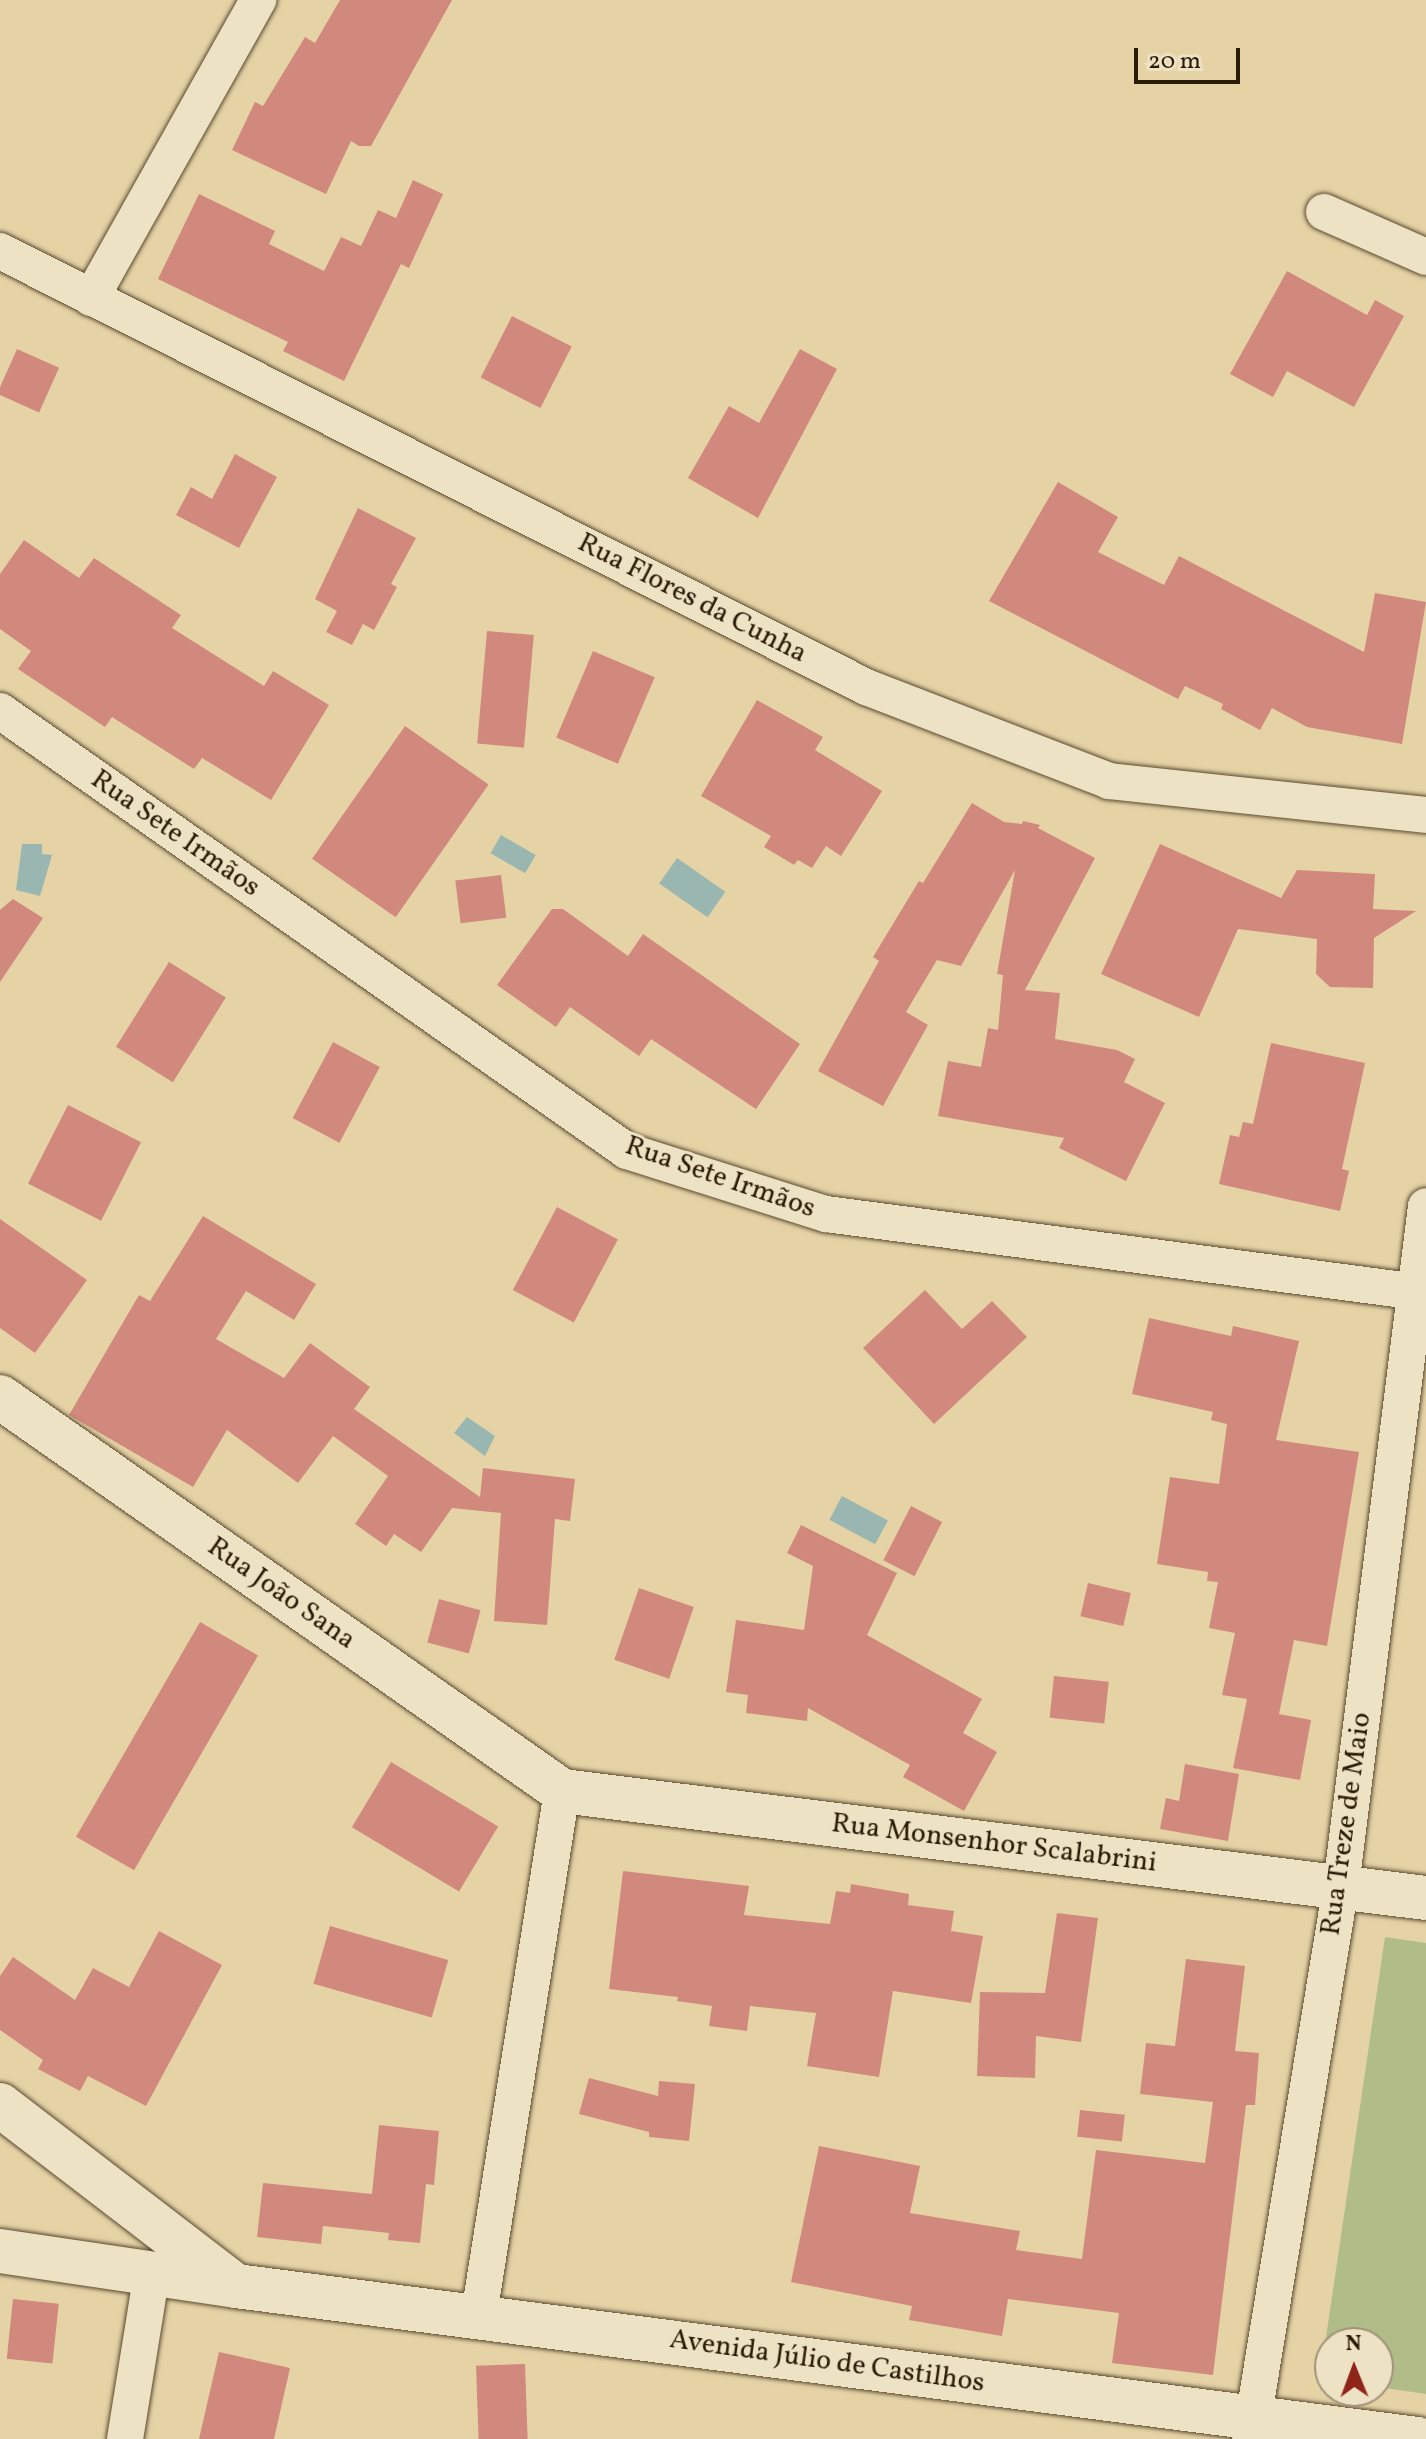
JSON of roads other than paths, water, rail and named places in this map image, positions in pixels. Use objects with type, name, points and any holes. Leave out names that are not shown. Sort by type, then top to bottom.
[{"type":"street","points":[[91,298],[258,0]]},
{"type":"street","points":[[1324,212],[1426,257]]},
{"type":"street","name":"Rua Flores da Cunha","points":[[0,251],[866,687],[1109,781],[1426,815]]},
{"type":"street","name":"Rua Sete Irmãos","points":[[0,711],[627,1151],[826,1214],[1420,1292]]},
{"type":"street","name":"Rua Treze de Maio","points":[[1251,2428],[1341,1886],[1420,1292],[1426,1206]]},
{"type":"street","name":"Rua João Sana","points":[[0,1397],[562,1791]]},
{"type":"street","points":[[479,2315],[562,1791]]},
{"type":"street","name":"Rua Monsenhor Scalabrini","points":[[562,1791],[1426,1898]]},
{"type":"street","points":[[0,2105],[236,2286]]},
{"type":"street","name":"Avenida Júlio de Castilhos","points":[[0,2251],[236,2286],[479,2315],[1251,2428],[1418,2439]]},
{"type":"street","points":[[125,2439],[152,2272]]},
{"type":"water","points":[[501,835],[536,855],[525,873],[490,853]]},
{"type":"water","points":[[22,844],[42,844],[42,854],[52,855],[40,896],[16,890]]},
{"type":"water","points":[[677,858],[725,892],[708,917],[659,883]]},
{"type":"water","points":[[467,1417],[495,1436],[485,1456],[454,1433]]},
{"type":"water","points":[[842,1496],[888,1520],[875,1544],[829,1520]]}]
